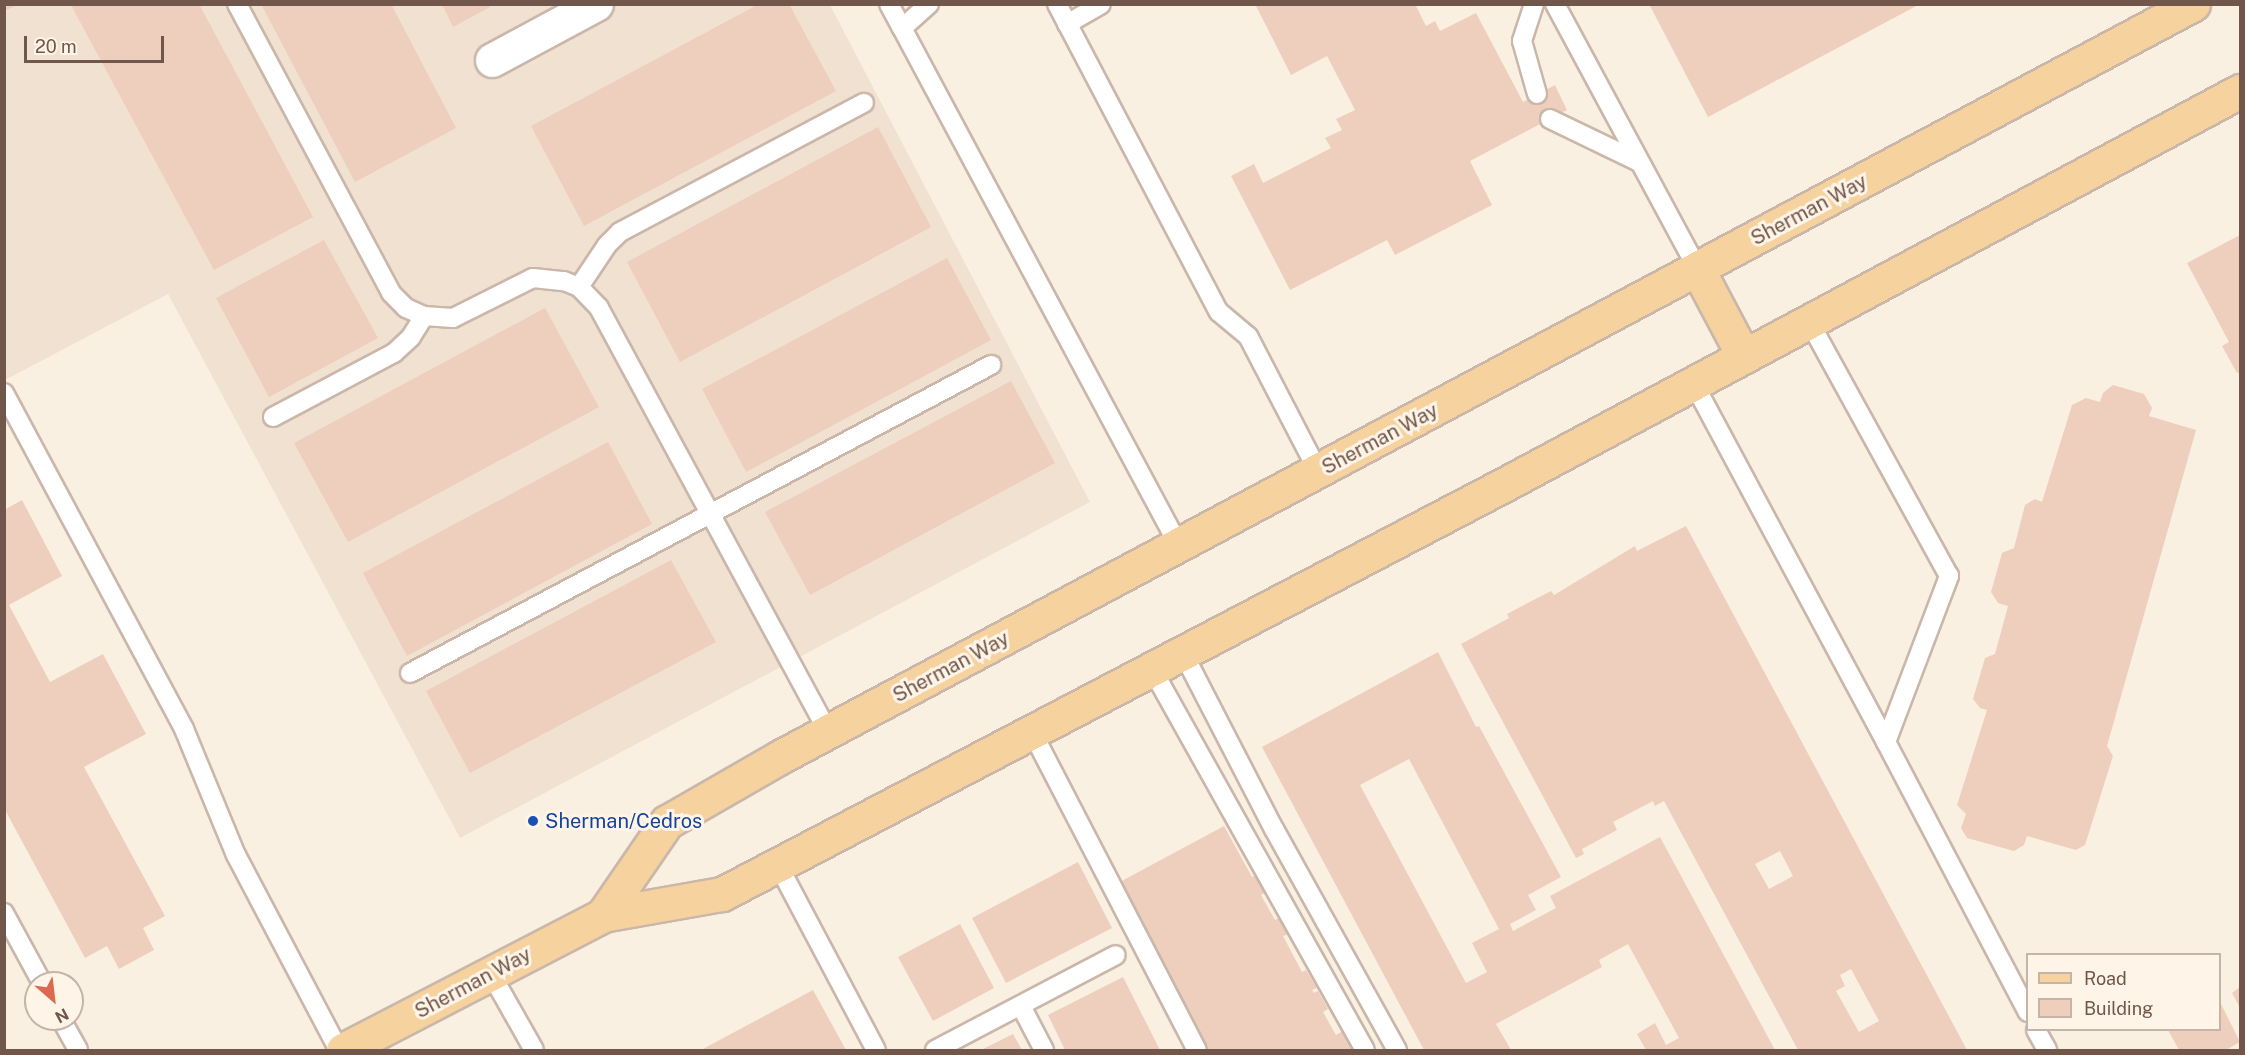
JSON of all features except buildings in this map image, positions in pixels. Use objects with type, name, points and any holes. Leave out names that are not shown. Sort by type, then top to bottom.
[{"type":"main road","name":"Sherman Way","points":[[603,915],[667,822],[828,732],[2193,4]]},
{"type":"main road","name":"Sherman Way","points":[[341,1050],[603,915],[722,894],[778,866],[1694,384],[2241,91]]},
{"type":"main road","points":[[1698,270],[1744,357]]},
{"type":"street","points":[[492,60],[596,4]]},
{"type":"lane","points":[[237,4],[391,293],[406,308],[424,316],[453,318],[532,278],[564,281],[579,287],[599,308],[828,732]]},
{"type":"lane","points":[[889,4],[1179,546]]},
{"type":"lane","points":[[902,28],[929,4]]},
{"type":"lane","points":[[1057,4],[1219,312],[1248,336],[1318,471]]},
{"type":"lane","points":[[1067,24],[1101,4]]},
{"type":"lane","points":[[1534,4],[1522,41],[1537,94]]},
{"type":"lane","points":[[1555,4],[1637,161],[1698,270]]},
{"type":"lane","points":[[579,287],[606,245],[620,231],[864,104]]},
{"type":"lane","points":[[1550,119],[1637,161]]},
{"type":"lane","points":[[273,417],[394,352],[411,336],[424,316]]},
{"type":"lane","points":[[1809,321],[1949,576],[1887,742]]},
{"type":"lane","points":[[410,673],[991,365]]},
{"type":"lane","points":[[1694,384],[1887,742],[2026,1008]]},
{"type":"lane","points":[[4,393],[184,729],[236,855],[341,1050]]},
{"type":"lane","points":[[1183,653],[1274,829],[1397,1050]]},
{"type":"lane","points":[[1152,669],[1365,1050]]},
{"type":"lane","points":[[1032,732],[1197,1050]]},
{"type":"lane","points":[[778,866],[876,1050]]},
{"type":"lane","points":[[4,913],[35,971]]},
{"type":"lane","points":[[935,1050],[1116,955]]},
{"type":"lane","points":[[491,974],[534,1050]]},
{"type":"lane","points":[[1021,1006],[1044,1050]]},
{"type":"lane","points":[[68,1031],[78,1050]]},
{"type":"lane","points":[[2037,1031],[2047,1050]]},
{"type":"shaded area","points":[[5,5],[830,5],[1090,502],[460,838],[168,294],[5,380]]},
{"type":"place","name":"Sherman/Cedros","points":[[533,821]]}]
